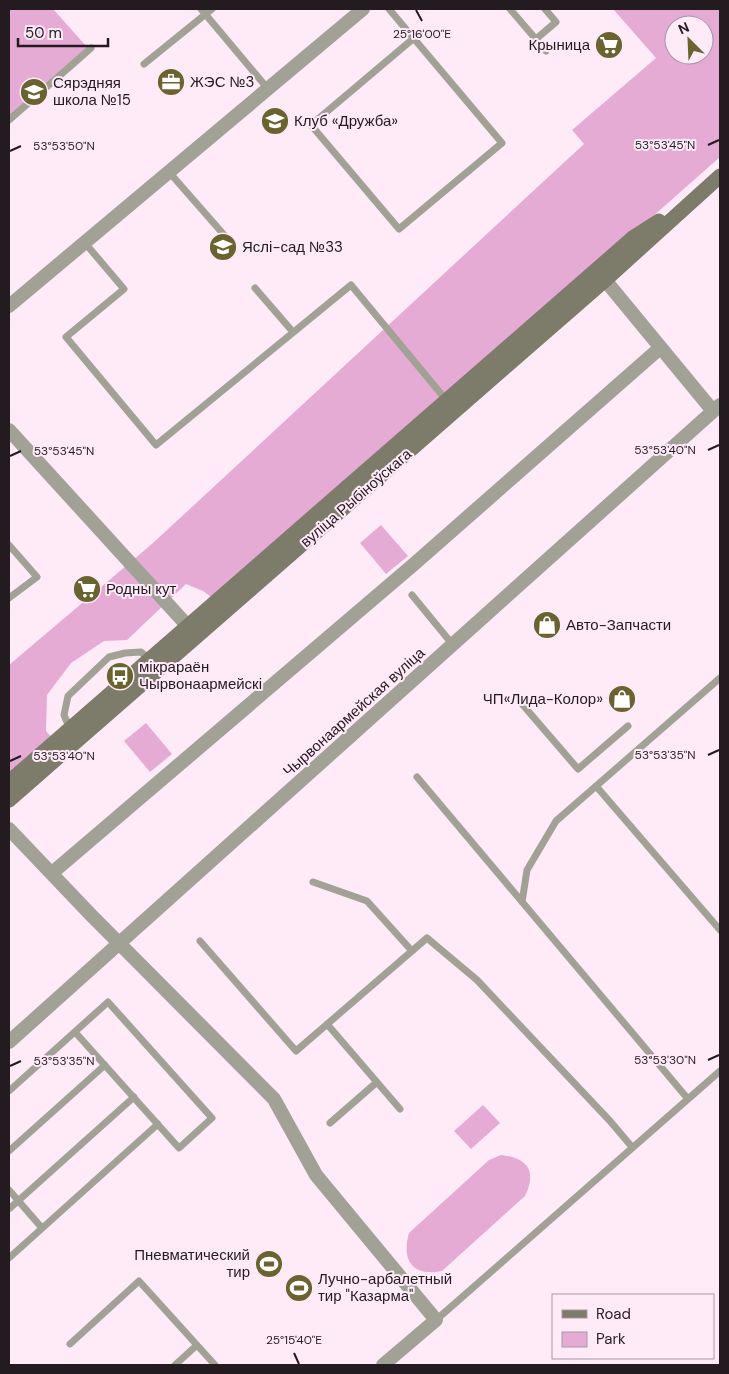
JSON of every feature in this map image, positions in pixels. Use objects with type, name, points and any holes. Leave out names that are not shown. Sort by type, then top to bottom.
[{"type":"main road","name":"вуліца Рыбіноўскага","points":[[9,800],[154,664],[605,280],[720,176]]},
{"type":"main road","name":"вуліца Рыбіноўскага","points":[[193,631],[447,401],[634,238],[701,193]]},
{"type":"main road","name":"вуліца Рыбіноўскага","points":[[9,782],[70,728],[154,664]]},
{"type":"street","points":[[9,306],[363,9]]},
{"type":"street","points":[[605,280],[660,348],[716,408]]},
{"type":"street","points":[[52,873],[407,571],[660,348]]},
{"type":"street","name":"Чырвонаармейская вуліца","points":[[9,1042],[716,408]]},
{"type":"street","points":[[9,430],[193,631]]},
{"type":"street","points":[[9,829],[274,1099],[316,1175],[436,1320],[383,1365]]},
{"type":"lane","points":[[144,64],[204,11],[212,9]]},
{"type":"lane","points":[[389,9],[414,38],[502,143],[399,230],[311,124],[414,38]]},
{"type":"lane","points":[[510,9],[546,51]]},
{"type":"lane","points":[[536,39],[556,22],[545,9]]},
{"type":"lane","points":[[204,11],[268,89]]},
{"type":"lane","points":[[9,120],[91,48]]},
{"type":"lane","points":[[169,172],[224,236]]},
{"type":"lane","points":[[85,243],[124,290],[66,337],[156,445],[351,284],[447,401]]},
{"type":"lane","points":[[255,288],[293,332]]},
{"type":"lane","points":[[9,545],[37,577],[9,598]]},
{"type":"lane","points":[[412,595],[453,645]]},
{"type":"lane","points":[[70,728],[64,715],[68,696],[109,657],[141,652],[154,664]]},
{"type":"lane","points":[[522,902],[527,870],[556,821],[719,682]]},
{"type":"lane","points":[[516,697],[578,769],[628,726]]},
{"type":"lane","points":[[417,776],[688,1099]]},
{"type":"lane","points":[[596,786],[720,930]]},
{"type":"lane","points":[[313,882],[367,901],[412,951]]},
{"type":"lane","points":[[200,941],[296,1051],[427,938],[477,980],[610,1121],[632,1147]]},
{"type":"lane","points":[[9,1091],[108,1002],[212,1118],[179,1148],[75,1032]]},
{"type":"lane","points":[[327,1024],[400,1109]]},
{"type":"lane","points":[[9,1151],[105,1065]]},
{"type":"lane","points":[[436,1320],[720,1070]]},
{"type":"lane","points":[[330,1123],[377,1082]]},
{"type":"lane","points":[[9,1210],[134,1097]]},
{"type":"lane","points":[[9,1258],[158,1124]]},
{"type":"lane","points":[[9,1190],[42,1228]]},
{"type":"lane","points":[[70,1344],[140,1282],[215,1365]]},
{"type":"lane","points":[[175,1365],[197,1346]]},
{"type":"green space","name":"Сярэдняя школа №15","points":[[9,9],[53,9],[87,47],[9,116]]},
{"type":"green space","points":[[613,9],[720,9],[720,157],[217,601],[203,591],[186,584],[127,640],[104,641],[71,663],[47,695],[46,731],[55,741],[9,781],[9,665],[153,543],[584,144],[572,130],[656,58]]},
{"type":"green space","points":[[381,525],[408,556],[386,574],[360,543]]},
{"type":"green space","points":[[146,723],[172,754],[150,772],[124,741]]},
{"type":"green space","points":[[483,1105],[500,1123],[471,1149],[454,1131]]},
{"type":"green space","points":[[501,1155],[518,1159],[528,1167],[530,1179],[525,1196],[442,1271],[423,1272],[417,1269],[408,1259],[407,1243],[409,1233],[489,1160]]},
{"type":"place","name":"Крыница","points":[[609,45]]},
{"type":"place","name":"ЖЭС №3","points":[[171,82]]},
{"type":"place","name":"Сярэдняя школа №15","points":[[34,92]]},
{"type":"place","name":"Клуб «Дружба»","points":[[275,121]]},
{"type":"place","name":"Яслі-сад №33","points":[[223,247]]},
{"type":"place","name":"Родны кут","points":[[87,589]]},
{"type":"place","name":"Авто-Запчасти","points":[[547,625]]},
{"type":"place","name":"мікрараён Чырвонаармейскі","points":[[120,676]]},
{"type":"place","name":"ЧП«Лида-Колор»","points":[[622,699]]},
{"type":"place","name":"Пневматический тир","points":[[269,1264]]},
{"type":"place","name":"Лучно-арбалетный тир \"Казарма\"","points":[[299,1288]]}]
